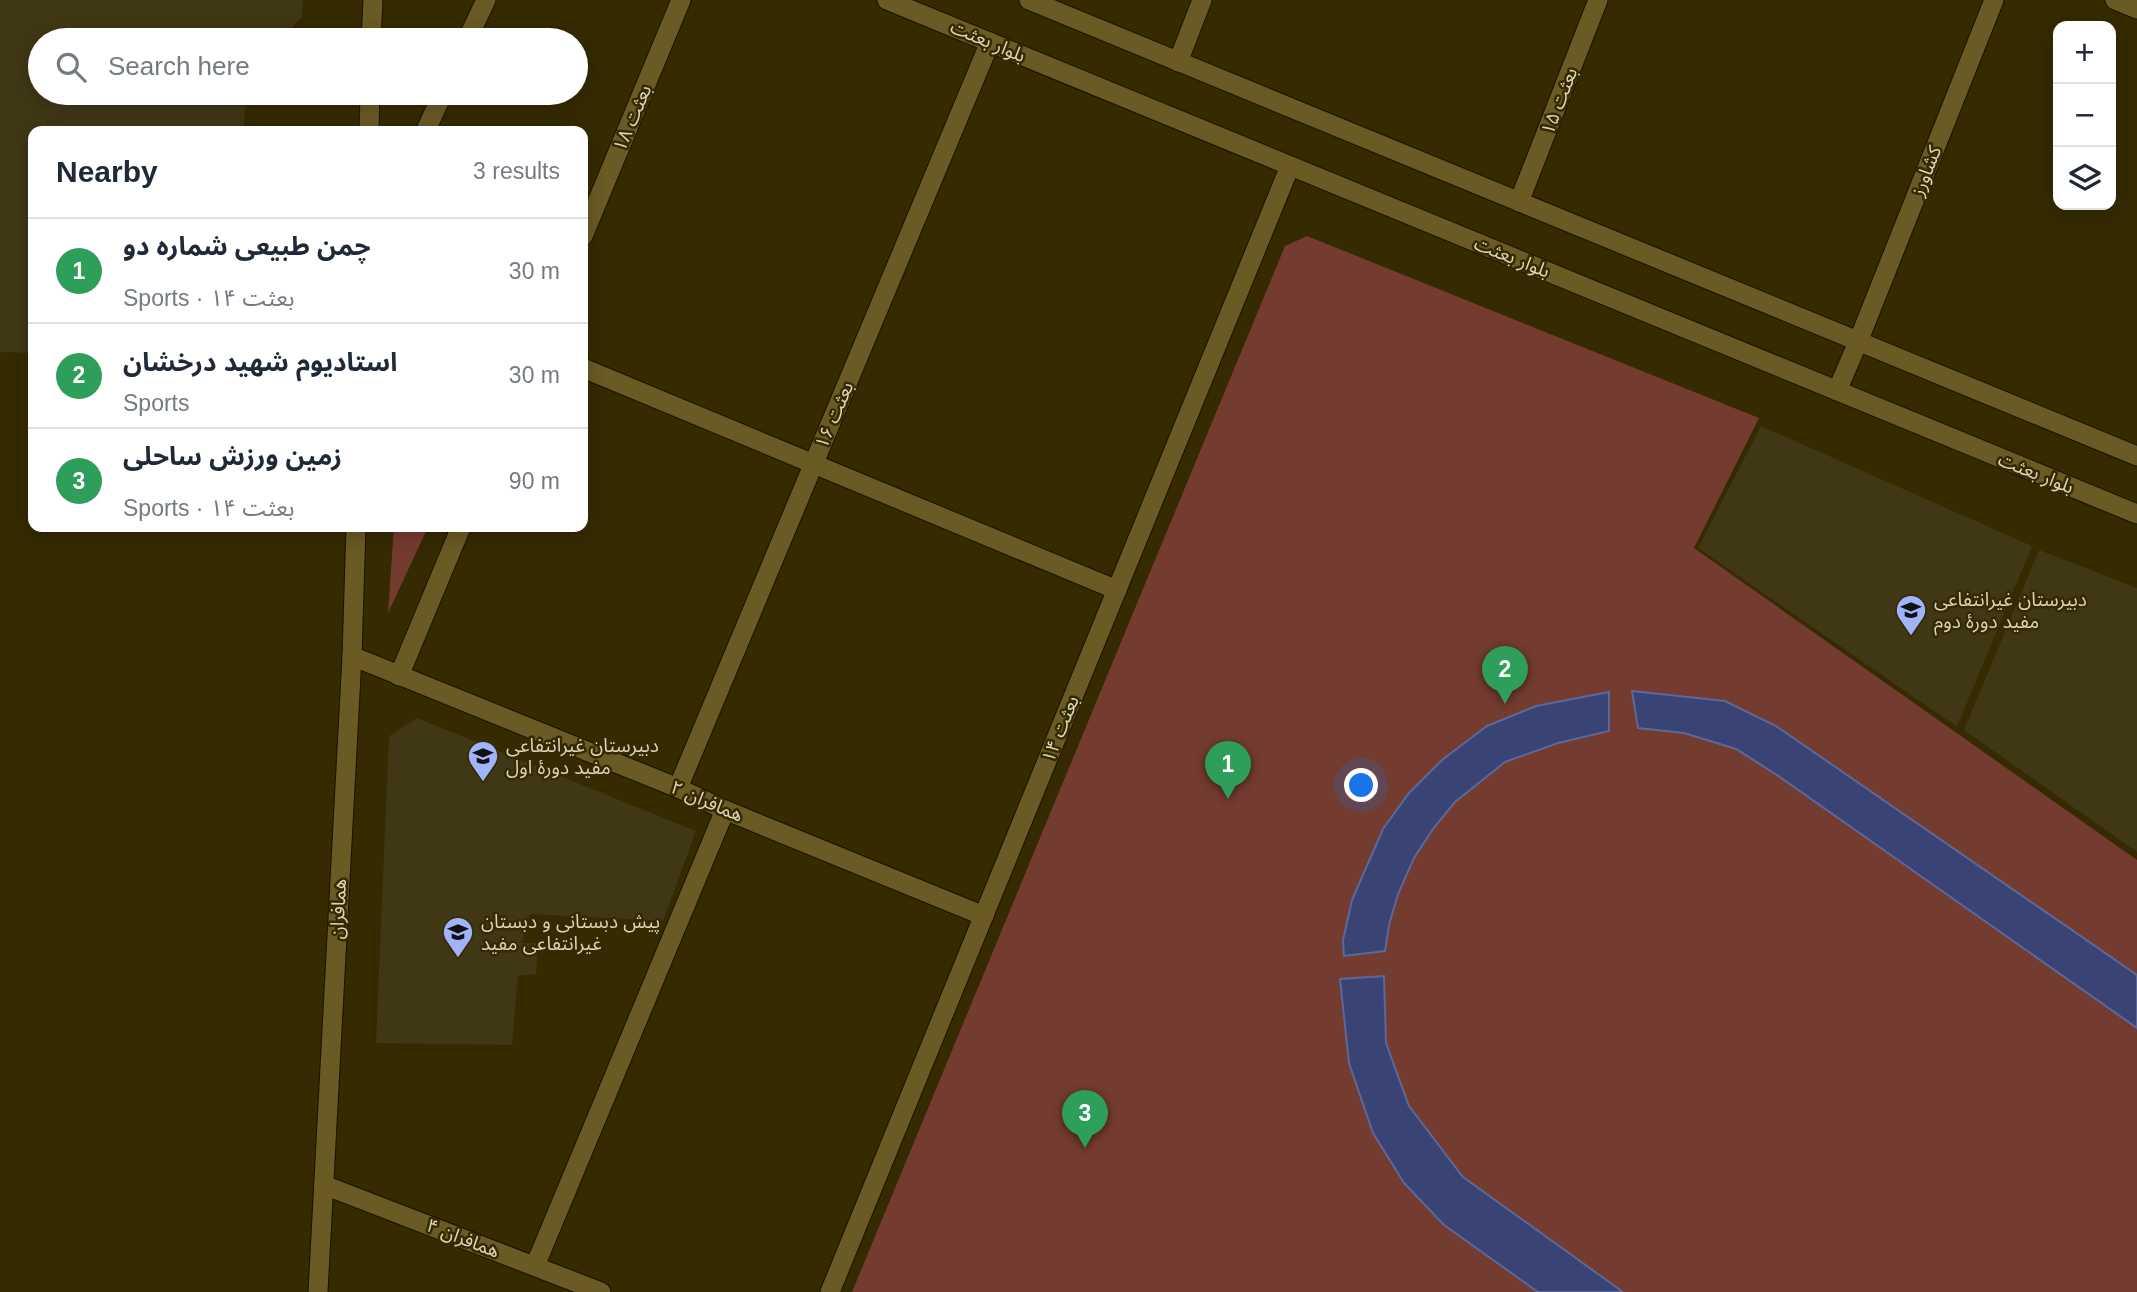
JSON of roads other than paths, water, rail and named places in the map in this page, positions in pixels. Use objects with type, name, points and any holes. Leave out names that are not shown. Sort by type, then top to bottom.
[{"type":"street","points":[[372,28],[373,0]]},
{"type":"street","points":[[473,28],[486,0]]},
{"type":"street","name":"بعثت ۱۸","points":[[589,202],[681,0]]},
{"type":"street","name":"بلوار بعثت","points":[[887,0],[2137,514]]},
{"type":"street","points":[[1029,0],[2137,456]]},
{"type":"street","points":[[1178,62],[1202,0]]},
{"type":"street","name":"بعثت ۱۵","points":[[1519,202],[1598,0]]},
{"type":"street","name":"کشاورز","points":[[1837,391],[1994,0]]},
{"type":"street","points":[[2115,0],[2137,9]]},
{"type":"street","name":"بعثت ۱۶","points":[[678,788],[990,42]]},
{"type":"street","points":[[369,126],[370,105]]},
{"type":"street","points":[[428,126],[437,105]]},
{"type":"street","name":"بعثت ۱۴","points":[[830,1292],[1290,166]]},
{"type":"street","points":[[588,370],[1117,590]]},
{"type":"street","name":"همافران","points":[[318,1292],[352,656],[356,532]]},
{"type":"street","points":[[399,676],[459,532]]},
{"type":"street","name":"همافران ۲","points":[[352,656],[984,916]]},
{"type":"street","points":[[535,1266],[725,810]]},
{"type":"street","name":"همافران ۴","points":[[324,1185],[601,1292]]},
{"type":"place","name":"دبیرستان غیرانتفاعی مفید دورهٔ دوم","points":[[1911,637]]},
{"type":"place","name":"استادیوم شهید درخشان","points":[[1505,704]]},
{"type":"place","name":"دبیرستان غیرانتفاعی مفید دورهٔ اول","points":[[483,783]]},
{"type":"place","name":"چمن طبیعی شماره دو","points":[[1228,799]]},
{"type":"place","name":"پیش دبستانی و دبستان غیرانتفاعی مفید","points":[[458,959]]},
{"type":"place","name":"زمین ورزش ساحلی","points":[[1085,1148]]}]
